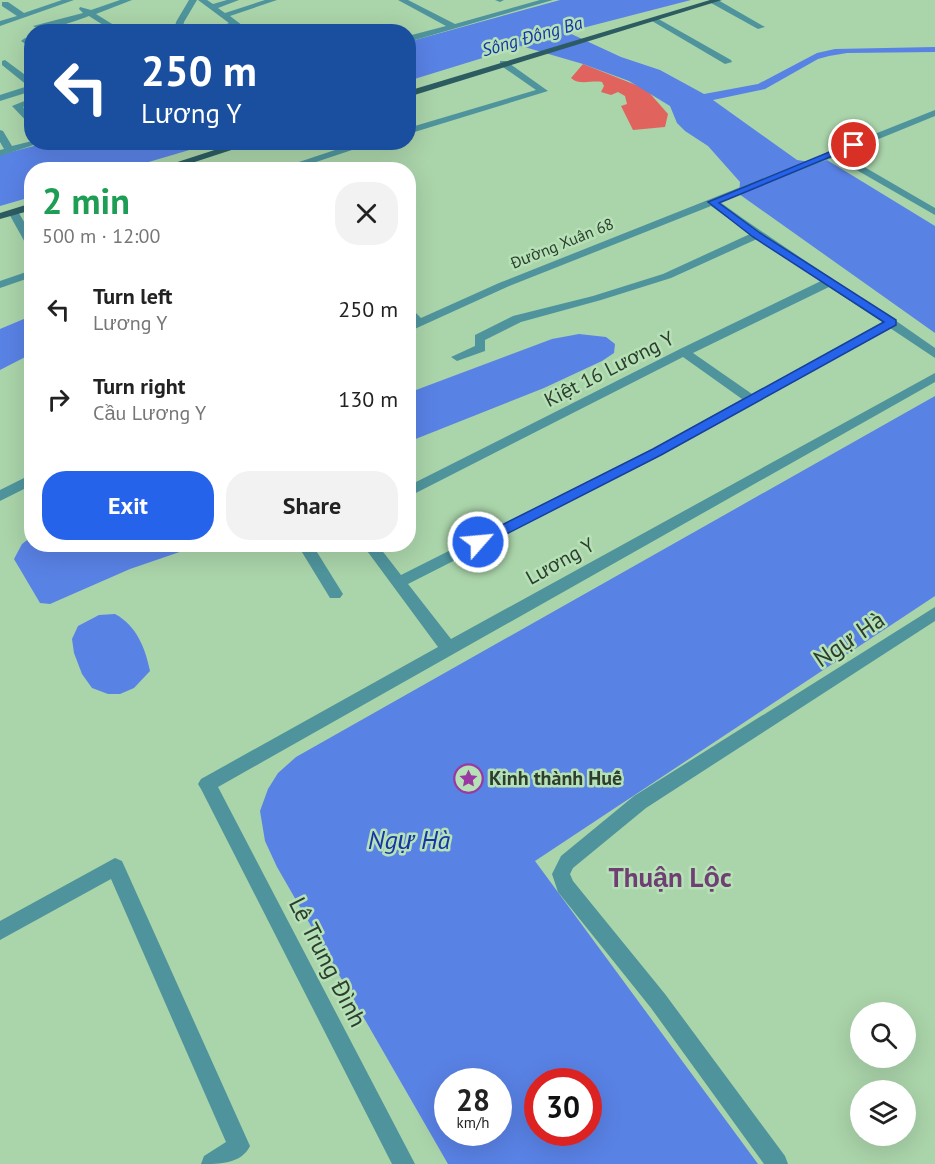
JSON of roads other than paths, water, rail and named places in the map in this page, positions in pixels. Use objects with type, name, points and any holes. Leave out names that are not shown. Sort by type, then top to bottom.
[{"type":"main road","points":[[416,91],[503,63],[716,1]]},
{"type":"main road","points":[[185,162],[224,150]]},
{"type":"main road","points":[[0,216],[24,209]]},
{"type":"street","points":[[0,24],[68,0],[108,24]]},
{"type":"street","points":[[79,7],[100,0]]},
{"type":"street","points":[[51,24],[64,22],[128,0]]},
{"type":"street","points":[[180,24],[193,0]]},
{"type":"street","points":[[202,0],[236,23]]},
{"type":"street","points":[[213,7],[235,0]]},
{"type":"street","points":[[223,16],[273,0]]},
{"type":"street","points":[[402,0],[453,26]]},
{"type":"street","points":[[500,0],[514,10]]},
{"type":"street","points":[[416,37],[549,0]]},
{"type":"street","points":[[716,1],[761,27]]},
{"type":"street","points":[[5,4],[23,16]]},
{"type":"street","points":[[655,19],[728,62]]},
{"type":"street","points":[[89,24],[101,20]]},
{"type":"street","points":[[5,63],[24,80]]},
{"type":"street","points":[[416,129],[543,91],[503,63]]},
{"type":"street","points":[[0,98],[24,90]]},
{"type":"street","points":[[24,104],[17,106],[24,114]]},
{"type":"street","points":[[834,153],[935,112]]},
{"type":"street","points":[[0,133],[5,152],[24,146]]},
{"type":"street","points":[[306,162],[345,150]]},
{"type":"street","points":[[834,153],[935,212]]},
{"type":"street","name":"Đường Xuân 68","points":[[416,325],[503,285],[834,153]]},
{"type":"street","points":[[712,202],[756,235],[892,322],[935,354]]},
{"type":"street","points":[[13,212],[24,232]]},
{"type":"street","points":[[456,357],[481,348],[479,338],[517,319],[597,298],[667,276],[756,235]]},
{"type":"street","points":[[0,285],[24,276]]},
{"type":"street","name":"Kiệt 16 Lương Y","points":[[416,488],[684,352],[829,282]]},
{"type":"street","points":[[399,582],[657,452],[892,322]]},
{"type":"street","points":[[684,352],[752,400]]},
{"type":"street","name":"Lương Y","points":[[207,784],[935,377]]},
{"type":"street","points":[[0,495],[24,483]]},
{"type":"street","points":[[309,552],[335,594]]},
{"type":"street","points":[[375,552],[447,648]]},
{"type":"street","name":"Ngự Hà","points":[[777,1164],[658,1001],[565,886],[561,874],[567,862],[640,802],[806,698],[935,613]]},
{"type":"street","name":"Lê Trung Đình","points":[[207,784],[404,1164]]},
{"type":"street","points":[[0,931],[115,867],[239,1146],[212,1164]]},
{"type":"water","name":"Sông Đông Ba","points":[[560,0],[691,0],[567,32],[621,57],[660,70],[704,94],[758,84],[817,53],[835,49],[935,47],[935,52],[847,53],[829,56],[818,59],[765,89],[713,100],[797,160],[817,163],[827,160],[935,226],[935,333],[739,194],[740,182],[708,146],[677,123],[670,106],[629,81],[583,64],[521,46],[416,79],[416,40]]},
{"type":"water","points":[[24,149],[189,150],[149,162],[24,162],[24,199],[0,206],[0,155]]},
{"type":"water","points":[[24,319],[24,358],[0,370],[0,329]]},
{"type":"water","points":[[579,334],[606,337],[615,344],[614,353],[544,388],[416,439],[416,390],[552,339]]},
{"type":"water","name":"Ngự Hà","points":[[935,396],[935,596],[535,861],[758,1164],[448,1164],[438,1146],[512,1146],[512,1068],[434,1068],[434,1140],[277,867],[265,841],[260,811],[268,789],[278,773],[296,757]]},
{"type":"water","points":[[24,542],[24,552],[180,552],[130,569],[50,604],[40,603],[14,559]]},
{"type":"water","points":[[115,614],[129,625],[139,638],[150,671],[134,688],[120,694],[108,694],[92,688],[82,674],[74,653],[72,639],[78,626],[99,615]]},
{"type":"place","name":"Kinh thành Huế","points":[[468,778]]},
{"type":"district","name":"Thuận Lộc","points":[[670,877]]}]
